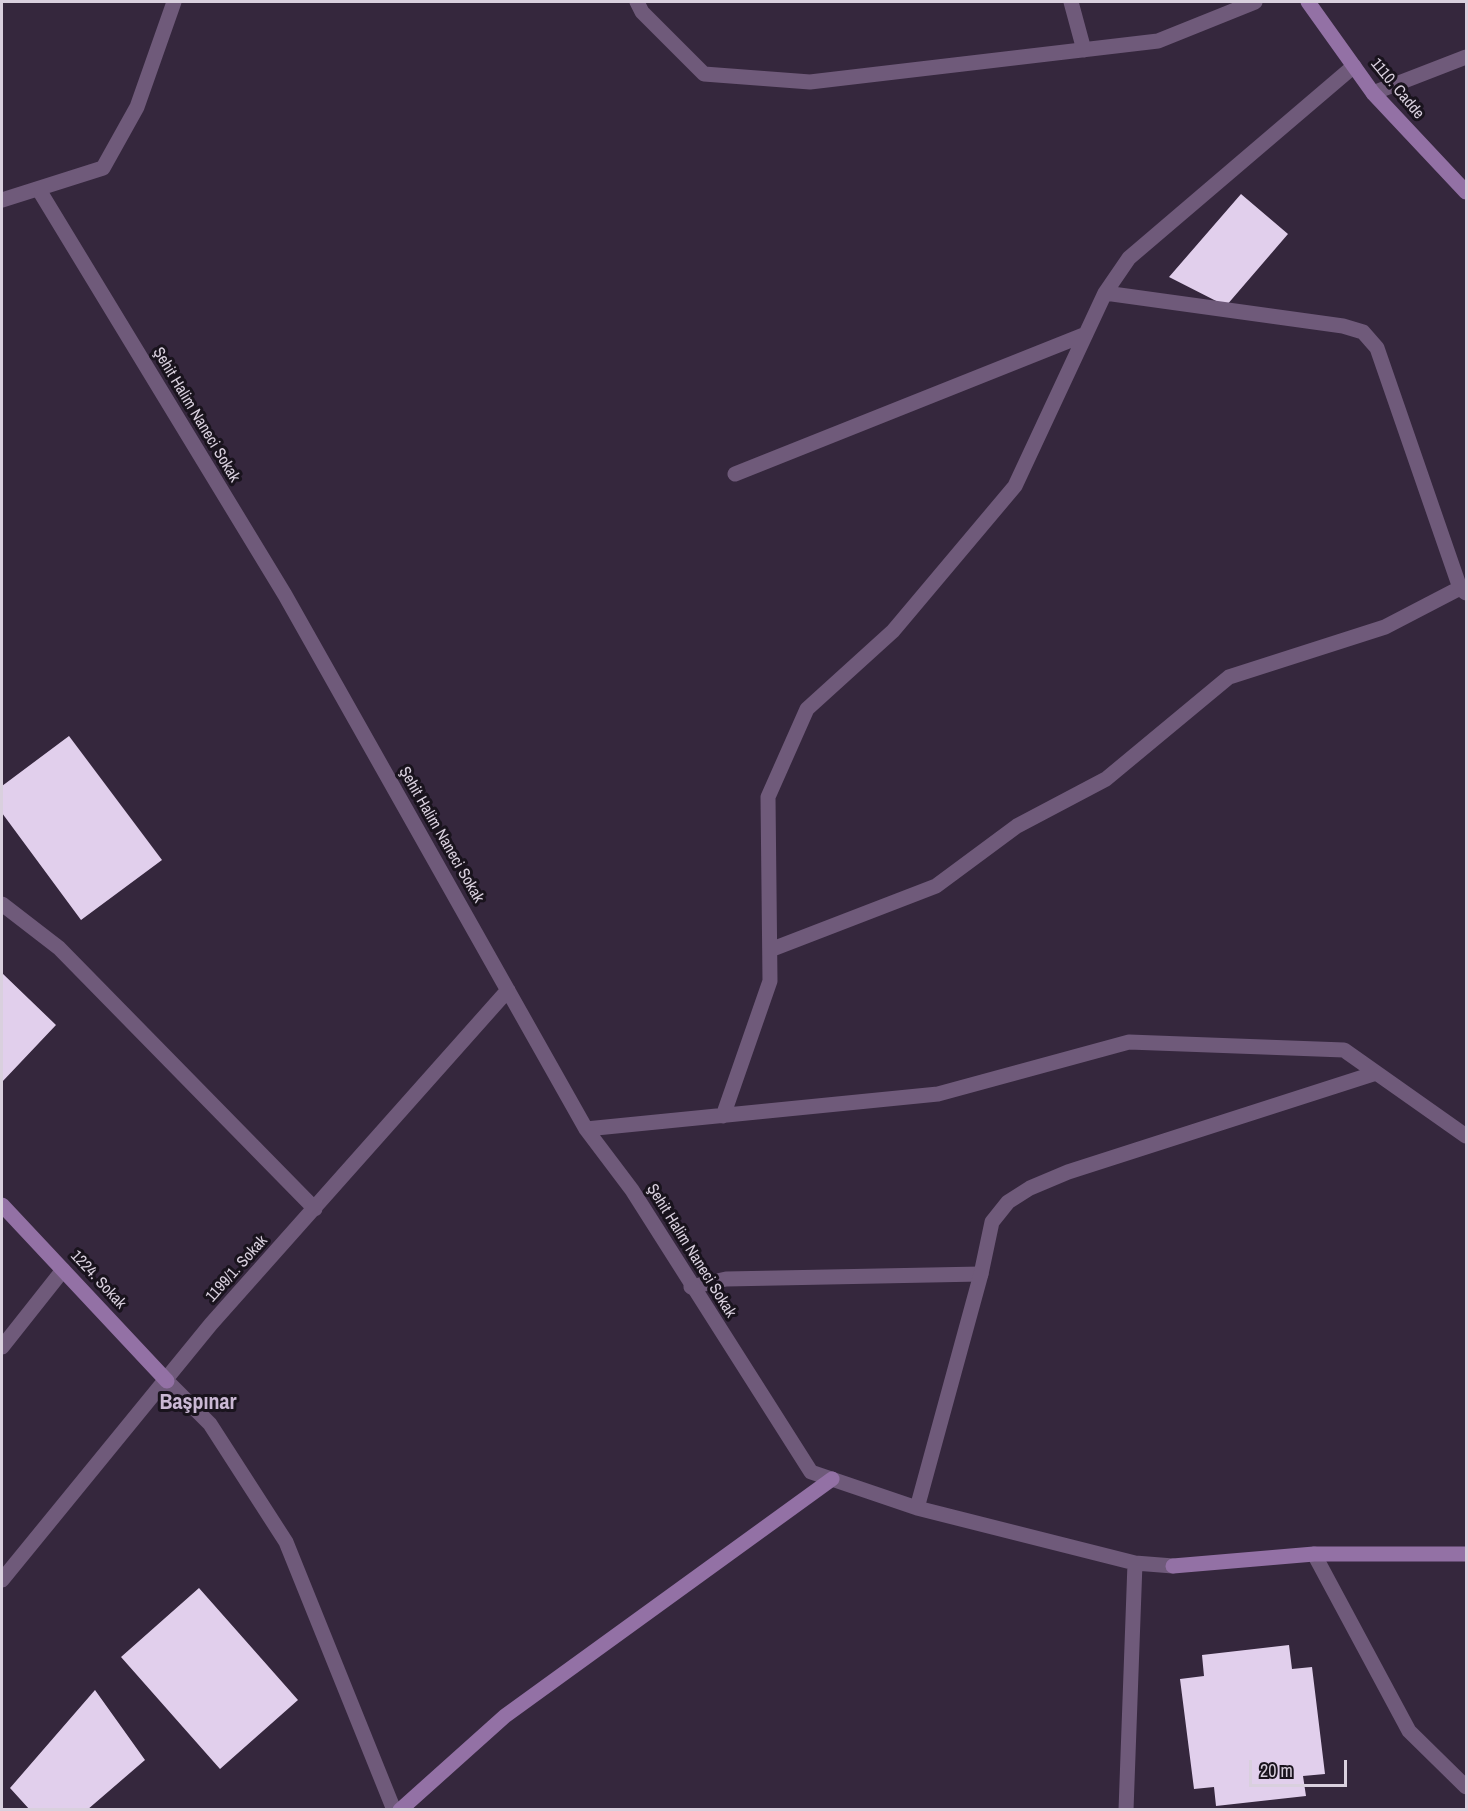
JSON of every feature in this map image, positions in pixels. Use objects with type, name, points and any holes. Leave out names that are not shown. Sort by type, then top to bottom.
[{"type":"street","points":[[2,200],[104,168],[137,106],[174,2]]},
{"type":"street","points":[[637,2],[642,12],[704,74],[810,82],[1158,41],[1255,2]]},
{"type":"street","points":[[1071,2],[1084,50]]},
{"type":"street","name":"1110. Cadde","points":[[1308,2],[1373,93],[1467,192]]},
{"type":"street","points":[[1373,93],[1467,57]]},
{"type":"street","points":[[723,1116],[770,981],[768,797],[807,709],[893,631],[1015,486],[1105,292],[1129,258],[1354,66]]},
{"type":"street","name":"Şehit Halim Naneci Sokak","points":[[39,190],[285,595],[586,1129],[632,1190],[811,1472],[917,1508],[1135,1563],[1173,1566],[1314,1554]]},
{"type":"street","points":[[770,950],[936,886],[1017,826],[1106,779],[1229,677],[1384,627],[1463,590],[1377,348],[1363,332],[1343,326],[1105,292]]},
{"type":"street","points":[[735,474],[1086,334]]},
{"type":"street","points":[[2,904],[59,948],[315,1209]]},
{"type":"street","name":"1199/1. Sokak","points":[[2,1580],[167,1381],[211,1324],[508,990]]},
{"type":"street","points":[[586,1129],[938,1095],[1129,1042],[1344,1050],[1467,1136]]},
{"type":"street","points":[[917,1508],[981,1274],[992,1222],[1008,1202],[1030,1188],[1068,1172],[1376,1072]]},
{"type":"street","name":"1224. Sokak","points":[[2,1205],[167,1381]]},
{"type":"street","points":[[2,1347],[63,1270]]},
{"type":"street","points":[[692,1287],[726,1279],[981,1274]]},
{"type":"street","points":[[167,1381],[210,1424],[286,1542],[394,1809]]},
{"type":"street","points":[[400,1809],[504,1716],[832,1479]]},
{"type":"street","points":[[1467,1554],[1314,1554],[1409,1731],[1467,1786]]},
{"type":"street","points":[[1126,1809],[1135,1563]]},
{"type":"building","points":[[1241,194],[1288,234],[1226,306],[1169,277]]},
{"type":"building","points":[[69,736],[162,860],[81,920],[2,813],[2,786]]},
{"type":"building","points":[[2,973],[56,1025],[2,1082]]},
{"type":"building","points":[[199,1588],[298,1700],[220,1769],[121,1657]]},
{"type":"building","points":[[1289,1645],[1292,1669],[1312,1667],[1325,1774],[1303,1776],[1306,1796],[1216,1806],[1214,1787],[1194,1789],[1180,1679],[1204,1676],[1202,1655]]},
{"type":"building","points":[[95,1690],[145,1760],[87,1810],[30,1810],[10,1788]]},
{"type":"district","name":"Başpınar","points":[[198,1403]]}]
